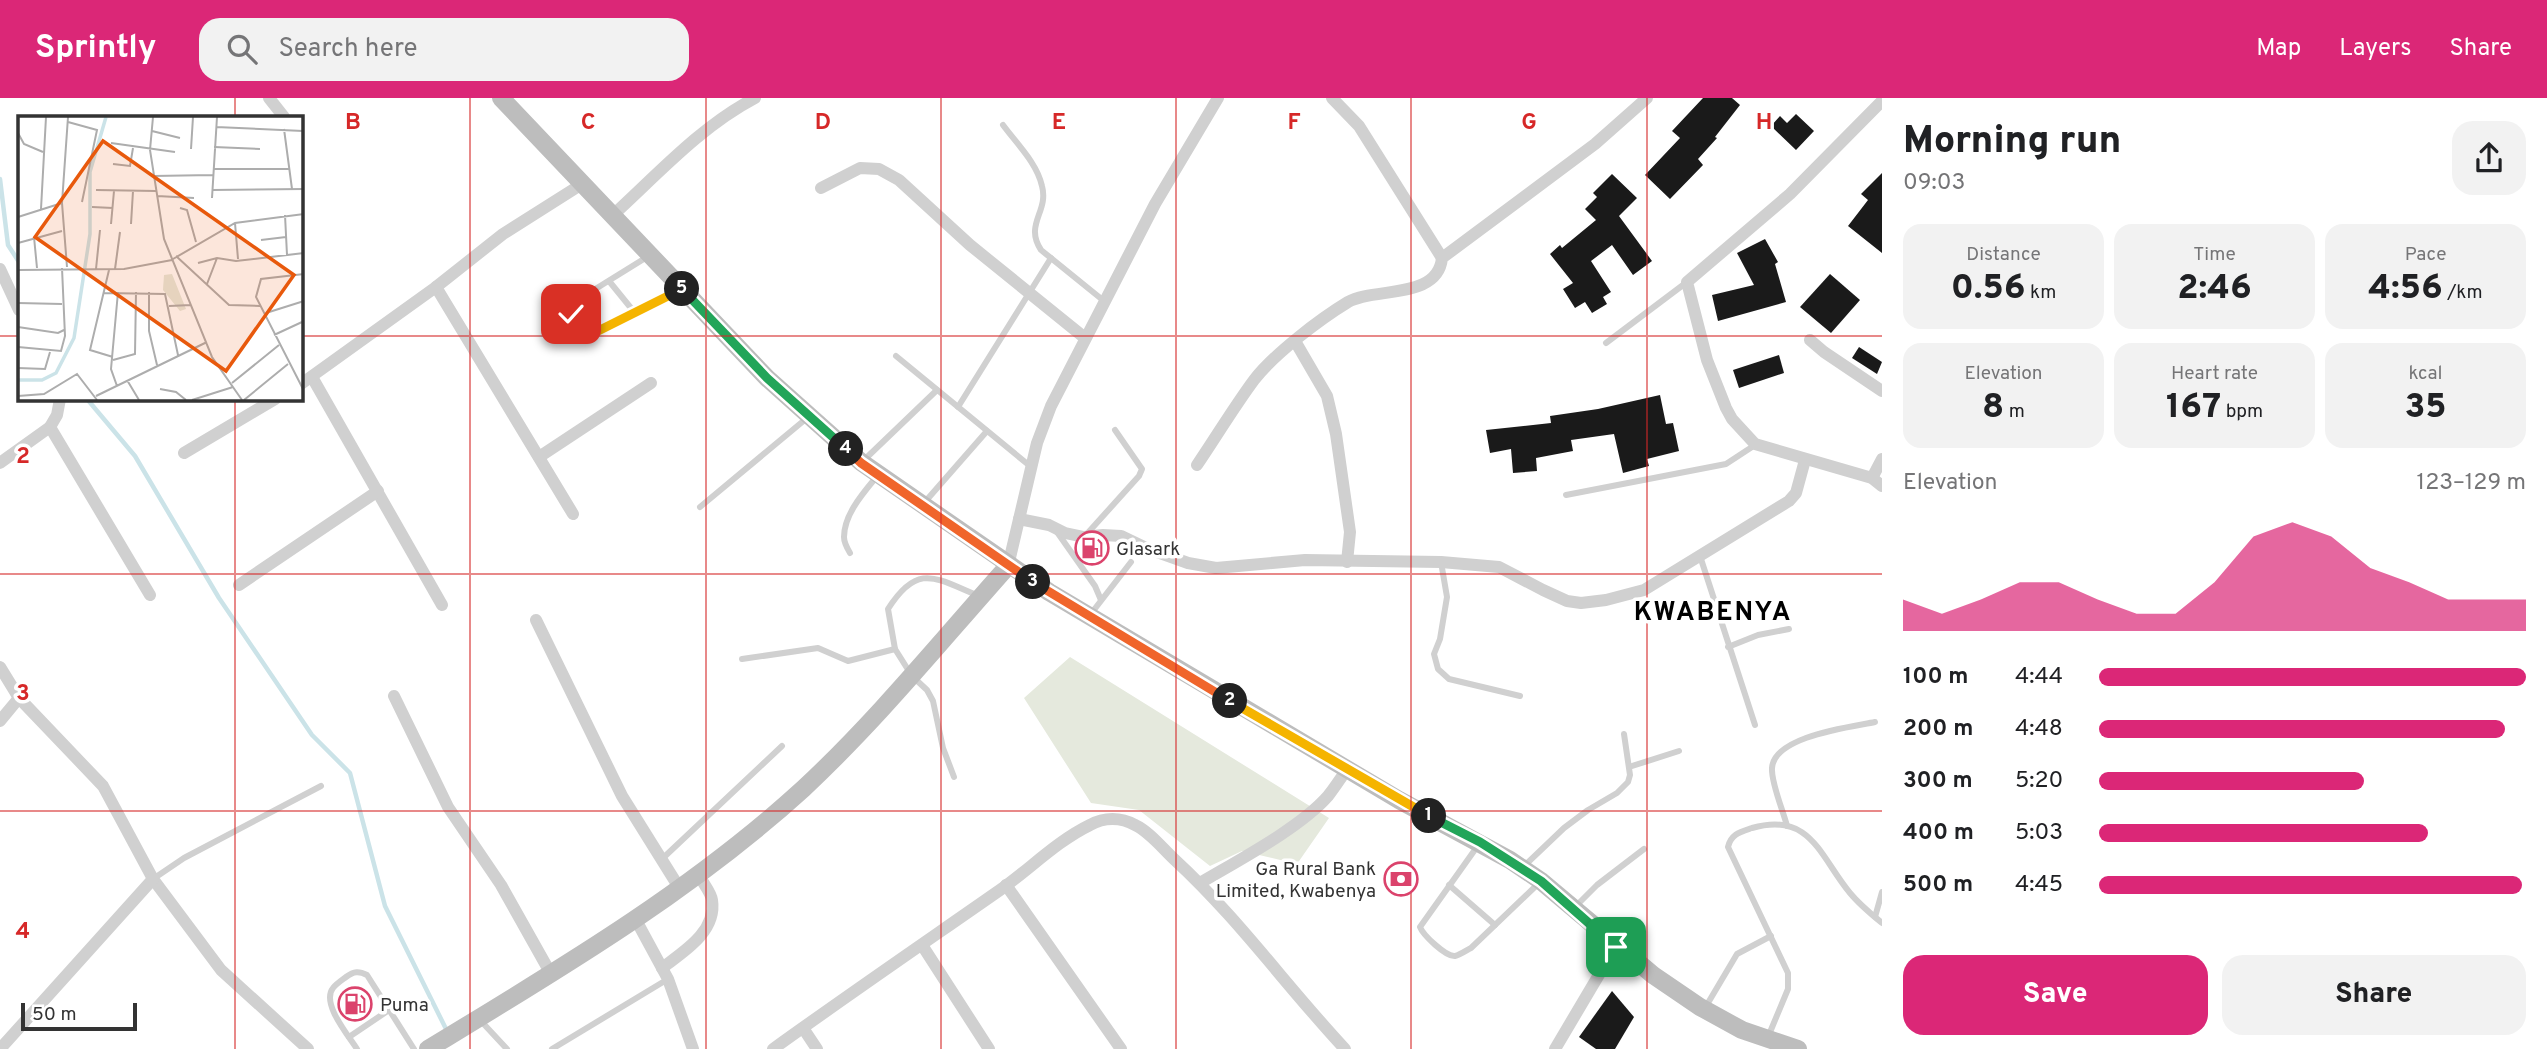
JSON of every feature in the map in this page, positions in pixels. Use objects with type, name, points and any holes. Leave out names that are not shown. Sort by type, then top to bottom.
[{"type":"main road","points":[[501,98],[767,378],[861,463],[880,473],[1008,566],[1089,616],[1399,800],[1480,842],[1522,868],[1541,881],[1616,947],[1704,1010],[1760,1040],[1790,1048]]},
{"type":"main road","points":[[431,1047],[636,920],[698,875],[804,787],[912,676],[1008,566]]},
{"type":"street","points":[[269,98],[283,116]]},
{"type":"street","points":[[613,215],[702,133],[730,111],[755,98]]},
{"type":"street","points":[[1008,566],[1030,466],[1051,406],[1155,204],[1218,98]]},
{"type":"street","points":[[1197,464],[1255,378],[1295,341],[1350,301],[1366,295],[1389,294],[1420,285],[1434,276],[1441,267],[1442,258],[1414,217],[1385,164],[1366,136],[1332,98]]},
{"type":"street","points":[[1442,258],[1595,144],[1647,98]]},
{"type":"street","points":[[1882,102],[1790,194],[1687,282],[1707,360],[1726,408],[1732,419],[1755,444],[1877,482],[1882,459]]},
{"type":"street","points":[[821,188],[860,168],[879,169],[899,180],[970,245],[1085,338]]},
{"type":"street","points":[[442,605],[378,491],[307,380],[436,287],[503,234],[582,184]]},
{"type":"street","points":[[0,270],[18,308]]},
{"type":"street","points":[[436,287],[573,514]]},
{"type":"street","points":[[1810,340],[1882,391]]},
{"type":"street","points":[[1295,341],[1327,396],[1336,434],[1350,532],[1347,562]]},
{"type":"street","points":[[539,457],[651,383]]},
{"type":"street","points":[[0,463],[50,427],[57,415],[60,401]]},
{"type":"street","points":[[184,453],[272,401]]},
{"type":"street","points":[[50,427],[150,595]]},
{"type":"street","points":[[1018,519],[1084,537],[1121,536],[1188,563],[1216,568],[1305,560],[1441,562],[1499,567],[1567,601],[1581,603],[1635,594],[1789,501],[1796,492],[1805,460]]},
{"type":"street","points":[[239,586],[378,491]]},
{"type":"street","points":[[536,620],[622,796],[680,888]]},
{"type":"street","points":[[0,667],[19,698],[103,786],[152,879],[221,970],[308,1049]]},
{"type":"street","points":[[394,696],[448,807],[501,885],[551,974]]},
{"type":"street","points":[[0,721],[19,698]]},
{"type":"street","points":[[1200,883],[1312,811],[1347,769]]},
{"type":"street","points":[[773,1049],[1006,886],[1068,838],[1091,824],[1109,818],[1138,825],[1200,883],[1237,921],[1312,1014],[1345,1049]]},
{"type":"street","points":[[664,974],[700,939],[710,918],[712,899],[698,875]]},
{"type":"street","points":[[0,1049],[152,879]]},
{"type":"street","points":[[1006,886],[1121,1049]]},
{"type":"street","points":[[636,920],[664,974],[693,1049]]},
{"type":"street","points":[[922,945],[989,1049]]},
{"type":"street","points":[[1555,1049],[1616,947]]},
{"type":"street","points":[[803,1028],[817,1049]]},
{"type":"lane","points":[[1003,125],[1036,169],[1042,187],[1044,201],[1034,228],[1035,240],[1051,258],[1104,301]]},
{"type":"lane","points":[[651,255],[576,302],[571,308],[571,314],[582,329],[587,333],[594,333],[682,289]]},
{"type":"lane","points":[[958,407],[1051,258]]},
{"type":"lane","points":[[609,281],[635,313]]},
{"type":"lane","points":[[1606,343],[1687,282]]},
{"type":"lane","points":[[896,356],[1030,466]]},
{"type":"lane","points":[[861,463],[937,390]]},
{"type":"lane","points":[[700,508],[809,416]]},
{"type":"lane","points":[[1084,537],[1139,476],[1142,469],[1115,430]]},
{"type":"lane","points":[[923,505],[987,431]]},
{"type":"lane","points":[[1566,495],[1726,464],[1755,444]]},
{"type":"lane","points":[[850,553],[843,539],[847,522],[862,494],[880,473]]},
{"type":"lane","points":[[1054,528],[1096,586],[1101,600]]},
{"type":"lane","points":[[1700,556],[1755,725]]},
{"type":"lane","points":[[1089,616],[1130,562]]},
{"type":"lane","points":[[1441,562],[1447,597],[1440,639],[1434,654],[1438,669],[1449,679],[1520,696]]},
{"type":"lane","points":[[954,777],[943,748],[933,701],[927,690],[912,676],[895,649],[888,609],[901,589],[908,584],[934,577],[980,597]]},
{"type":"lane","points":[[1728,647],[1758,635],[1789,629]]},
{"type":"lane","points":[[742,659],[818,648],[848,661],[895,649]]},
{"type":"lane","points":[[1787,826],[1772,770],[1777,757],[1806,737],[1875,722]]},
{"type":"lane","points":[[1522,868],[1564,828],[1625,786],[1630,775],[1624,734]]},
{"type":"lane","points":[[661,860],[782,746]]},
{"type":"lane","points":[[1629,767],[1679,751]]},
{"type":"lane","points":[[152,879],[184,858],[321,786]]},
{"type":"lane","points":[[1760,1040],[1788,989],[1788,973],[1728,846],[1730,839],[1737,833],[1764,825],[1795,828],[1816,842],[1851,894],[1882,923]]},
{"type":"lane","points":[[1480,842],[1421,922],[1420,927],[1425,937],[1454,956],[1471,948],[1541,881]]},
{"type":"lane","points":[[1574,909],[1597,885],[1644,849]]},
{"type":"lane","points":[[1449,885],[1495,925]]},
{"type":"lane","points":[[1875,918],[1882,892]]},
{"type":"lane","points":[[1704,1010],[1737,954],[1771,936]]},
{"type":"lane","points":[[357,1049],[329,1004],[334,987],[352,972],[360,971],[367,975],[414,1049]]},
{"type":"lane","points":[[552,1049],[582,1033],[664,974]]},
{"type":"lane","points":[[349,1037],[389,1010]]},
{"type":"lane","points":[[473,1022],[508,1049]]},
{"type":"shaded area","points":[[1070,657],[1329,818],[1297,864],[1242,851],[1210,866],[1139,810],[1091,803],[1024,698]]},
{"type":"building","points":[[1703,98],[1732,98],[1740,105],[1715,137],[1717,138],[1698,159],[1703,165],[1670,199],[1645,175],[1680,138],[1672,131]]},
{"type":"building","points":[[1796,114],[1814,131],[1796,150],[1771,126],[1780,116],[1787,123]]},
{"type":"building","points":[[1882,173],[1882,253],[1848,226],[1868,200],[1861,194]]},
{"type":"building","points":[[1612,174],[1637,198],[1619,216],[1652,261],[1633,275],[1612,245],[1591,261],[1611,292],[1603,297],[1607,304],[1592,313],[1585,302],[1575,308],[1563,289],[1573,283],[1550,254],[1560,245],[1562,248],[1596,220],[1585,209],[1597,197],[1593,193]]},
{"type":"building","points":[[1765,239],[1778,262],[1775,264],[1786,302],[1718,321],[1712,295],[1754,285],[1737,253]]},
{"type":"building","points":[[1830,274],[1860,300],[1831,333],[1800,307]]},
{"type":"building","points":[[1859,347],[1882,362],[1877,374],[1852,358]]},
{"type":"building","points":[[1779,355],[1784,373],[1739,388],[1733,370]]},
{"type":"building","points":[[1660,395],[1666,424],[1673,423],[1679,451],[1647,459],[1649,466],[1623,473],[1614,434],[1571,440],[1573,451],[1536,458],[1537,471],[1513,473],[1511,449],[1490,453],[1486,430],[1551,423],[1550,416],[1598,409]]},
{"type":"building","points":[[1612,991],[1634,1017],[1615,1049],[1596,1049],[1579,1037]]},
{"type":"waterway","points":[[0,179],[8,245],[18,260]]},
{"type":"waterway","points":[[89,401],[135,456],[219,598],[312,735],[350,773],[385,906],[448,1033]]},
{"type":"place","name":"Glasark","points":[[1092,548]]},
{"type":"place","name":"Ga Rural Bank Limited, Kwabenya","points":[[1401,879]]},
{"type":"place","name":"Puma","points":[[355,1004]]},
{"type":"district","name":"KWABENYA","points":[[1713,611]]},
{"type":"route","points":[[571,314],[582,329],[587,333],[594,333],[682,289],[767,378],[861,463],[880,473],[1049,593],[1399,800],[1510,860],[1541,881],[1616,947]]}]
